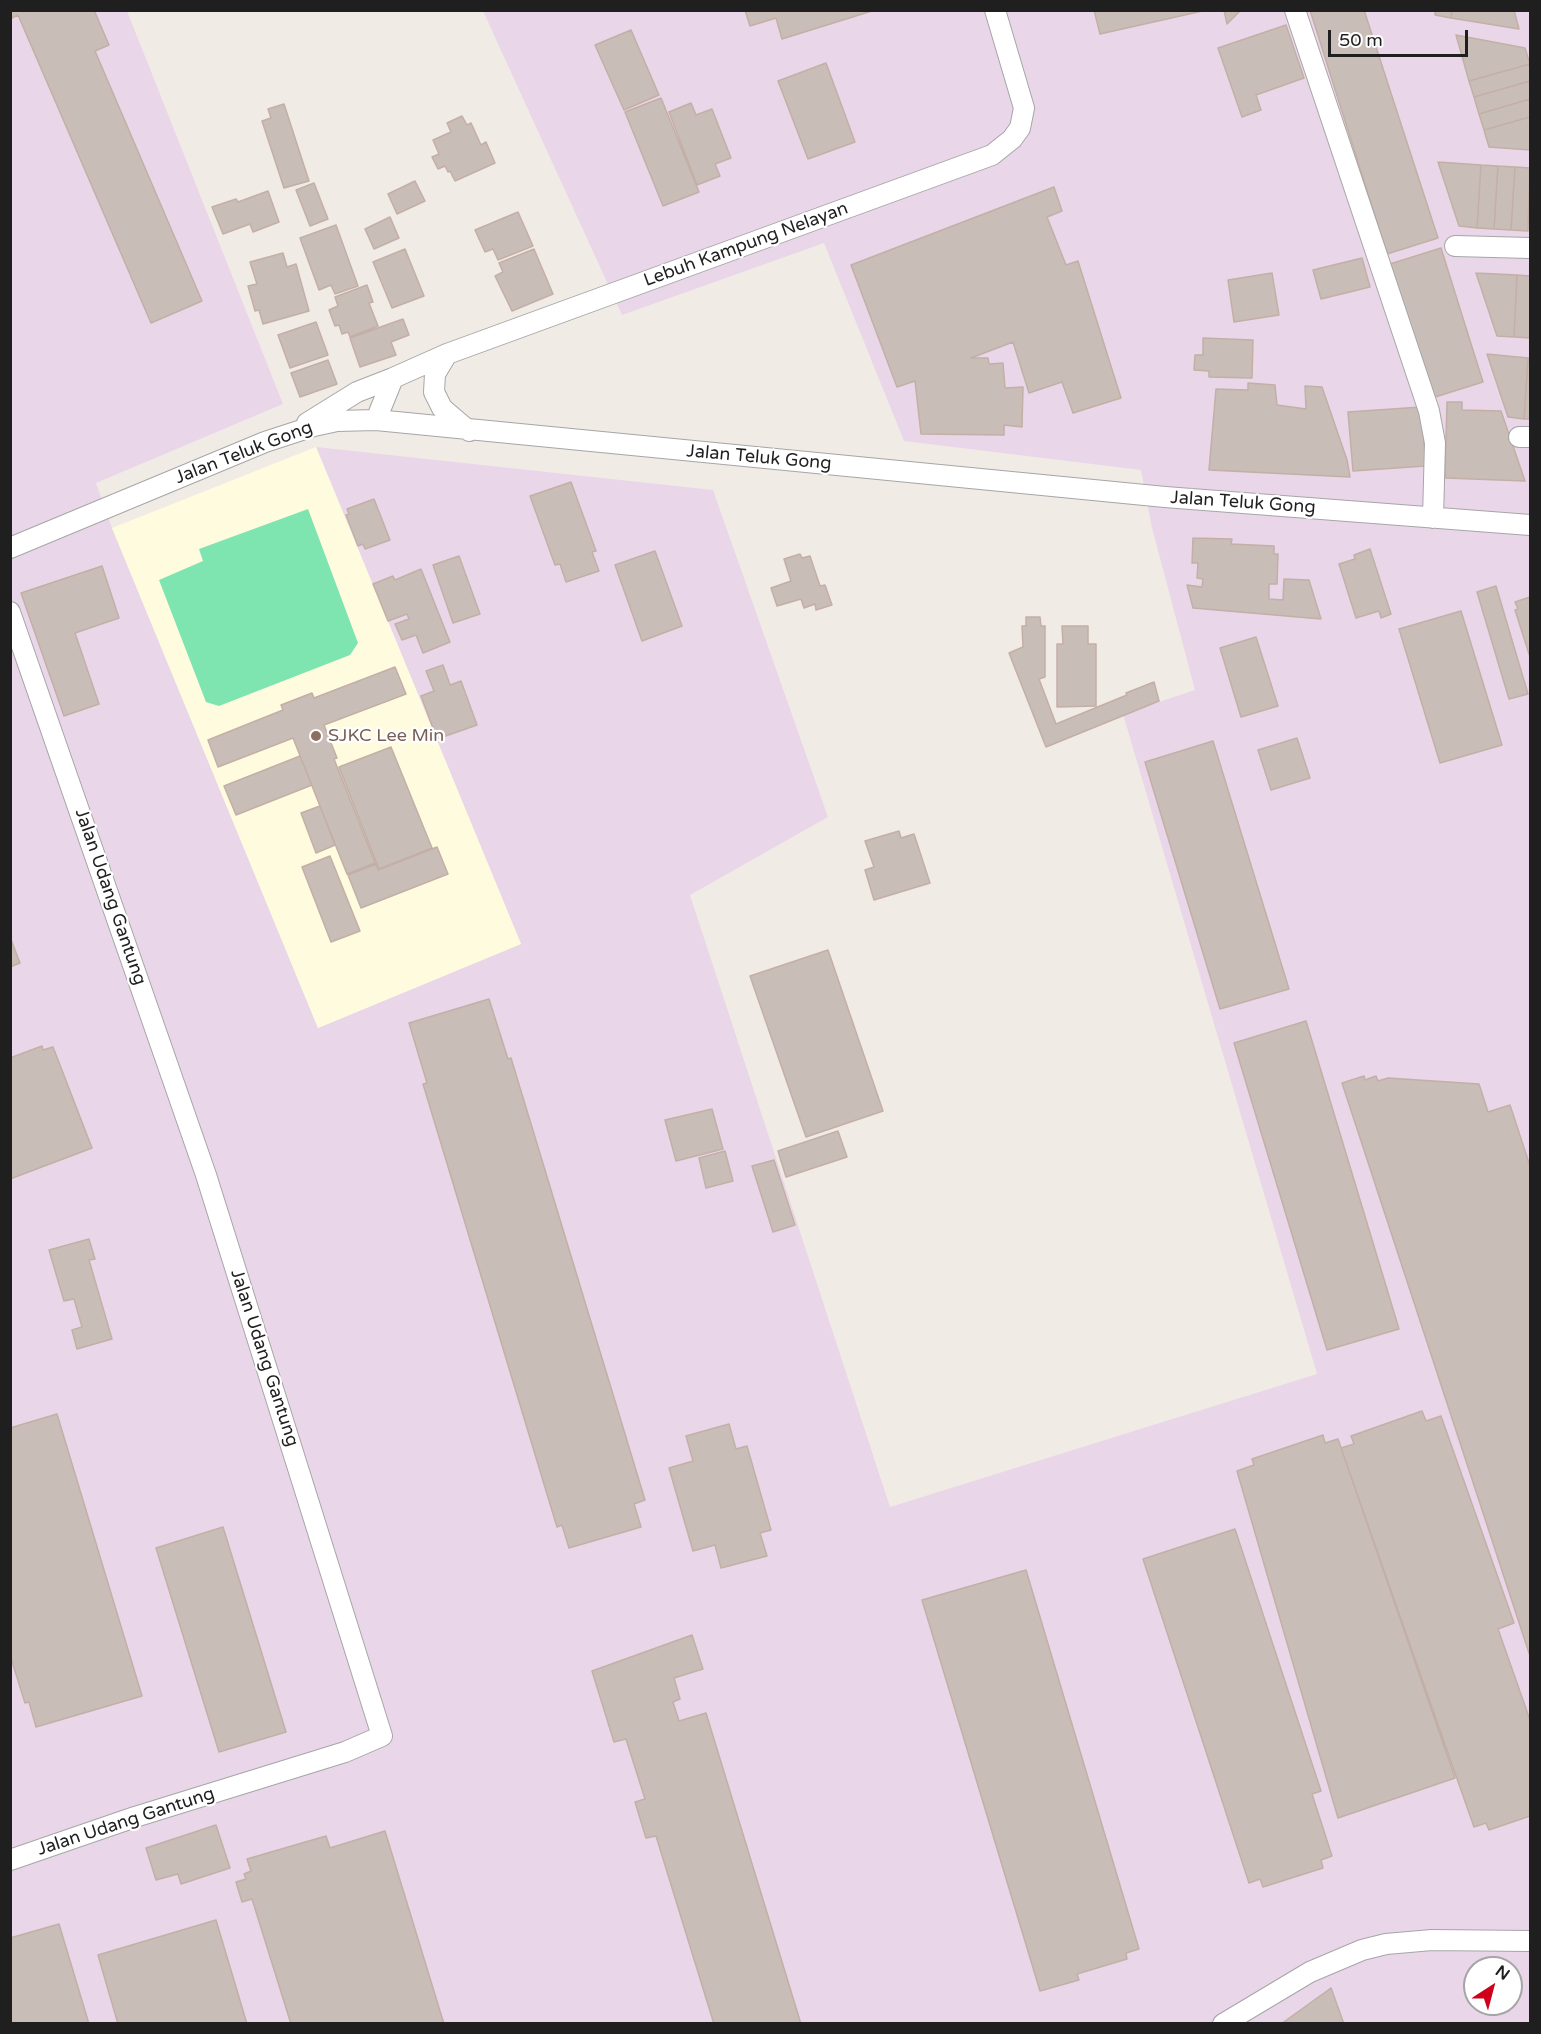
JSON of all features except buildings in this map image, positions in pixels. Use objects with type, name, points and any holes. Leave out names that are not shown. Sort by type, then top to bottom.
[{"type":"street","name":"Lebuh Kampung Nelayan","points":[[296,432],[357,392],[447,354],[992,155],[1012,139],[1020,128],[1024,108],[995,10]]},
{"type":"street","points":[[1295,10],[1429,411],[1435,443],[1433,518]]},
{"type":"street","points":[[1455,246],[1530,248]]},
{"type":"street","points":[[447,354],[435,374],[434,392],[442,408],[469,430]]},
{"type":"street","points":[[376,420],[393,378]]},
{"type":"street","name":"Jalan Teluk Gong","points":[[10,548],[246,450],[296,432],[337,421],[376,420],[1165,497],[1530,525]]},
{"type":"street","name":"Jalan Udang Gantung","points":[[10,612],[206,1175],[382,1736],[345,1752],[135,1817],[10,1860]]},
{"type":"street","points":[[1222,2024],[1310,1972],[1362,1950],[1409,1941],[1530,1941]]},
{"type":"shaded area","points":[[11,11],[127,11],[283,404],[96,483],[112,528],[318,1028],[521,944],[316,447],[713,490],[828,817],[690,895],[890,1507],[1317,1374],[1123,714],[1195,690],[1152,528],[1141,470],[904,441],[824,243],[622,315],[483,11],[1530,11],[1530,2023],[11,2024]]},
{"type":"shaded area","name":"SJKC Lee Min","points":[[316,447],[521,944],[318,1028],[112,528]]},
{"type":"green space","points":[[308,509],[358,643],[350,655],[219,706],[206,702],[159,580],[203,561],[199,549]]},
{"type":"place","name":"SJKC Lee Min","points":[[316,736]]}]
